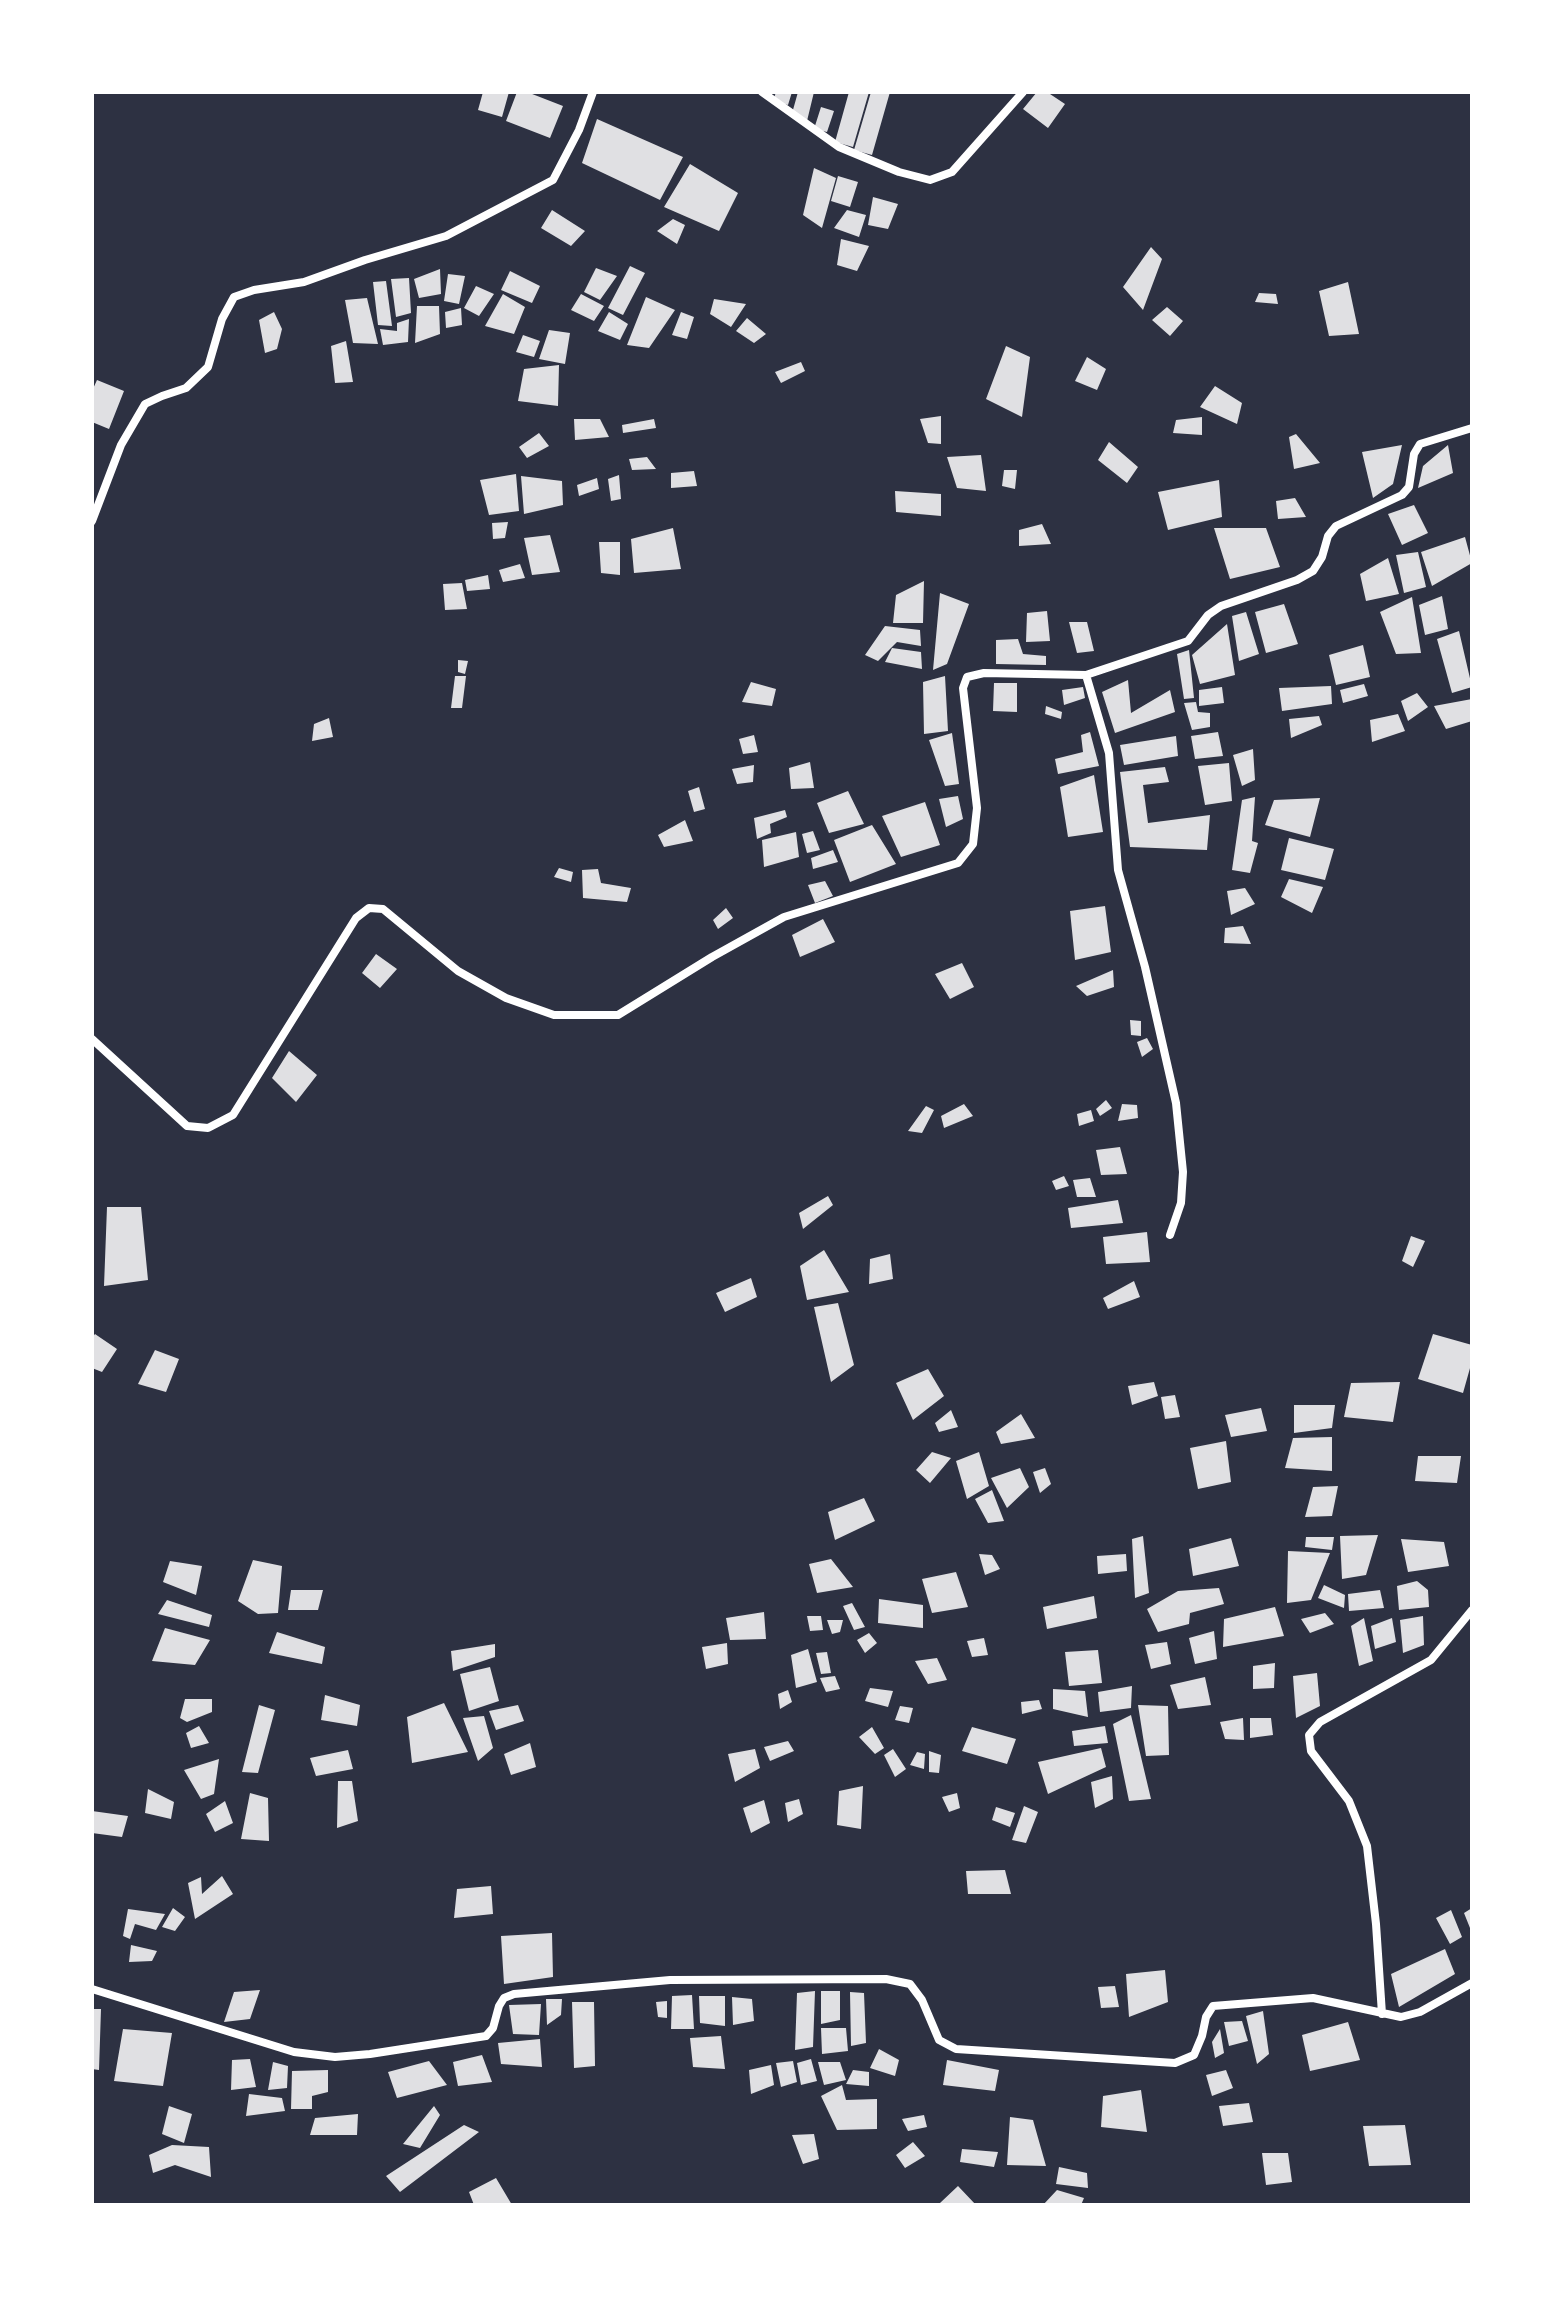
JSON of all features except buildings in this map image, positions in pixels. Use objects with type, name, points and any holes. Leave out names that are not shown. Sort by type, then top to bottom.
[{"type":"street","points":[[92,521],[121,445],[145,404],[186,388],[208,367],[222,319],[234,297],[254,290],[304,282],[446,236],[553,180],[579,130],[593,92]]},
{"type":"street","points":[[762,92],[839,147],[899,172],[930,180],[952,172],[1023,92]]},
{"type":"street","points":[[92,1039],[187,1126],[208,1128],[233,1115],[356,918],[369,908],[383,909],[458,971],[506,998],[554,1015],[618,1015],[784,917],[958,863],[973,844],[977,808],[963,688],[967,677],[984,673],[1086,675],[1188,641],[1208,615],[1221,606],[1297,580],[1313,571],[1322,557],[1328,536],[1336,526],[1402,495],[1409,487],[1414,454],[1420,444],[1472,428]]},
{"type":"street","points":[[1086,675],[1109,753],[1118,870],[1145,967],[1176,1103],[1183,1172],[1181,1203],[1170,1235]]},
{"type":"street","points":[[1382,2014],[1367,1846],[1349,1801],[1311,1751],[1309,1735],[1320,1722],[1431,1660],[1472,1610]]},
{"type":"street","points":[[92,1989],[294,2052],[335,2057],[486,2036],[493,2028],[504,1998],[514,1994],[670,1980],[886,1979],[910,1984],[922,2000],[939,2040],[956,2049],[1175,2063],[1194,2055],[1206,2017],[1213,2006],[1313,1998],[1401,2017],[1420,2012],[1472,1983]]}]
